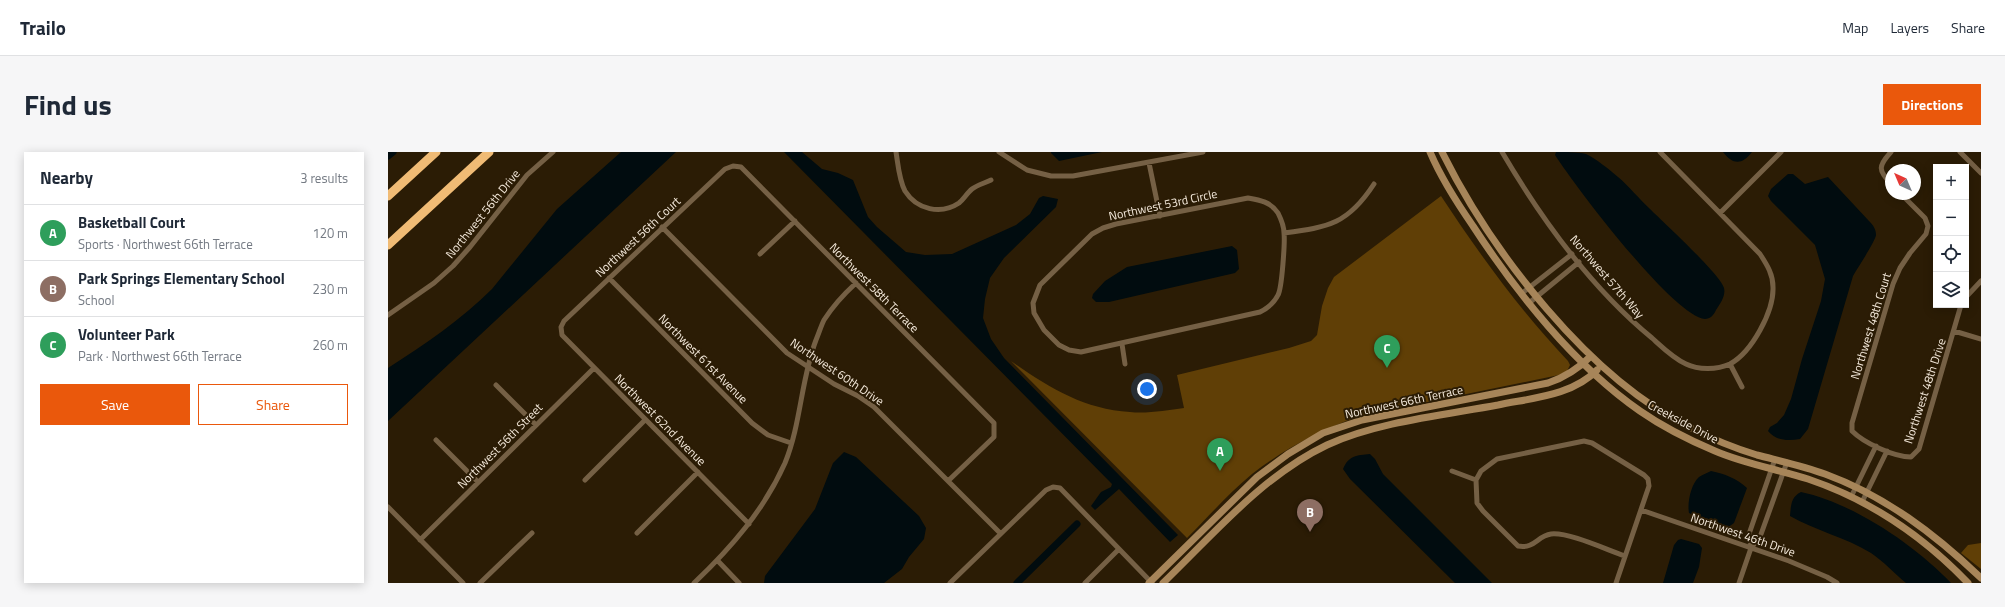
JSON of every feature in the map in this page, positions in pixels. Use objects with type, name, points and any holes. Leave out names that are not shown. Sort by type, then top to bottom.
[{"type":"highway","points":[[388,196],[436,152]]},
{"type":"highway","points":[[388,245],[489,152]]},
{"type":"street","name":"Northwest 56th Drive","points":[[388,315],[434,284],[453,266],[470,247],[527,174],[553,152]]},
{"type":"street","points":[[896,152],[905,191],[919,205],[928,209],[939,210],[950,208],[960,202],[973,188],[991,180]]},
{"type":"street","points":[[999,152],[1027,170],[1051,176],[1073,176],[1202,152]]},
{"type":"street","name":"Creekside Drive","points":[[1430,152],[1461,209],[1483,242],[1529,304],[1594,374],[1640,412],[1678,434],[1716,452],[1814,482],[1862,502],[1911,532],[1943,558],[1968,583]]},
{"type":"street","name":"Creekside Drive","points":[[1442,152],[1482,222],[1530,287],[1591,356],[1647,403],[1689,428],[1742,450],[1825,474],[1856,487],[1924,528],[1981,578]]},
{"type":"street","name":"Northwest 57th Way","points":[[1502,152],[1542,214],[1572,254],[1638,327],[1686,364],[1702,369],[1730,364]]},
{"type":"street","points":[[1660,152],[1760,254],[1770,269],[1773,287],[1772,304],[1767,317],[1749,346],[1730,364],[1742,387]]},
{"type":"street","points":[[1720,213],[1781,152]]},
{"type":"street","points":[[1885,178],[1882,175],[1881,167],[1883,160],[1891,152]]},
{"type":"street","points":[[1960,152],[1981,173]]},
{"type":"street","points":[[1149,163],[1160,216]]},
{"type":"street","name":"Northwest 58th Terrace","points":[[733,166],[741,167],[994,423],[994,437],[948,481]]},
{"type":"street","name":"Northwest 56th Court","points":[[561,327],[564,321],[725,169],[733,166]]},
{"type":"street","points":[[1284,233],[1330,226],[1362,203],[1374,184]]},
{"type":"street","name":"Northwest 53rd Circle","points":[[1248,198],[1260,200],[1270,204],[1277,212],[1282,222],[1284,233],[1279,293],[1268,308],[1260,312],[1081,352],[1064,348],[1037,322],[1033,303],[1035,294],[1040,285],[1092,234],[1103,228],[1116,224],[1248,198]]},
{"type":"street","name":"Northwest 48th Court","points":[[1876,446],[1857,436],[1852,431],[1852,423],[1893,284],[1900,268],[1926,234],[1928,226],[1925,218],[1907,200]]},
{"type":"street","points":[[760,254],[795,221]]},
{"type":"street","name":"Northwest 60th Drive","points":[[662,228],[787,353],[807,368],[874,407],[1000,534]]},
{"type":"street","points":[[1522,294],[1572,254]]},
{"type":"street","points":[[1529,304],[1579,262]]},
{"type":"street","name":"Northwest 61st Avenue","points":[[609,278],[752,423],[768,435],[791,443]]},
{"type":"street","points":[[1969,294],[1981,281]]},
{"type":"street","points":[[694,583],[718,560],[749,524],[770,495],[785,462],[791,443],[807,368],[824,321],[841,298],[856,283]]},
{"type":"street","name":"Northwest 48th Drive","points":[[1876,446],[1887,452],[1902,457],[1911,458],[1919,449],[1960,308]]},
{"type":"street","name":"Northwest 62nd Avenue","points":[[561,327],[562,335],[749,524]]},
{"type":"street","points":[[1954,331],[1981,339]]},
{"type":"street","points":[[1122,344],[1126,364]]},
{"type":"street","name":"Northwest 66th Terrace","points":[[1151,583],[1215,517],[1257,477],[1288,454],[1323,433],[1362,420],[1548,383],[1562,378],[1584,363],[1591,356]]},
{"type":"street","name":"Northwest 66th Terrace","points":[[1163,583],[1265,484],[1294,463],[1328,445],[1367,431],[1553,394],[1569,389],[1594,374],[1602,366]]},
{"type":"street","name":"Northwest 56th Street","points":[[420,540],[594,368]]},
{"type":"street","points":[[496,385],[536,425]]},
{"type":"street","points":[[585,480],[646,420]]},
{"type":"street","points":[[436,440],[478,482]]},
{"type":"street","points":[[1616,583],[1641,510],[1648,486],[1648,479],[1644,475],[1592,443],[1584,441],[1497,459],[1481,471],[1476,480],[1477,503],[1518,546],[1525,547],[1532,545],[1550,534],[1562,534],[1625,556]]},
{"type":"street","points":[[1851,497],[1876,446]]},
{"type":"street","name":"Northwest 48th Drive","points":[[1862,502],[1887,452]]},
{"type":"street","points":[[1751,548],[1750,534],[1775,460]]},
{"type":"street","points":[[1739,583],[1751,548],[1760,537],[1787,462]]},
{"type":"street","points":[[1452,471],[1476,480]]},
{"type":"street","points":[[637,533],[698,472]]},
{"type":"street","points":[[950,583],[1046,490],[1053,487],[1060,488],[1151,583]]},
{"type":"street","points":[[388,507],[463,583]]},
{"type":"street","name":"Northwest 46th Drive","points":[[1641,510],[1789,561],[1827,577],[1837,583]]},
{"type":"street","points":[[1215,517],[1223,525]]},
{"type":"street","points":[[480,583],[532,533]]},
{"type":"street","points":[[1085,583],[1120,549]]},
{"type":"street","points":[[718,560],[740,583]]},
{"type":"shaded area","points":[[621,152],[676,152],[388,421],[388,368],[442,331],[468,311],[492,289],[557,209]]},
{"type":"shaded area","points":[[784,152],[802,152],[822,169],[838,173],[853,180],[868,217],[877,227],[906,252],[925,255],[952,254],[1016,225],[1030,214],[1039,198],[1043,196],[1058,199],[1056,207],[1004,258],[990,278],[985,299],[983,318],[991,339],[1004,358],[1178,535],[1170,542],[1119,489],[1095,510],[1091,506],[1101,492],[1111,487],[1112,484]]},
{"type":"shaded area","points":[[1051,152],[1102,152],[1059,161],[1051,153]]},
{"type":"shaded area","points":[[1556,152],[1575,152],[1586,154],[1602,164],[1626,184],[1703,261],[1724,288],[1722,300],[1712,316],[1705,319],[1690,312],[1649,274],[1582,193],[1555,155]]},
{"type":"shaded area","points":[[1723,152],[1752,152],[1745,159],[1738,162],[1730,159]]},
{"type":"shaded area","points":[[1788,174],[1793,174],[1805,184],[1828,177],[1872,224],[1876,235],[1853,276],[1808,429],[1800,439],[1782,440],[1775,437],[1768,431],[1770,427],[1777,423],[1784,415],[1791,399],[1821,301],[1825,279],[1815,245],[1771,201],[1768,196],[1771,189]]},
{"type":"shaded area","points":[[1441,196],[1501,281],[1533,322],[1568,361],[1570,365],[1567,371],[1559,375],[1359,416],[1331,427],[1290,448],[1252,474],[1243,481],[1187,538],[1011,361],[1053,388],[1081,401],[1097,406],[1113,410],[1137,412],[1157,412],[1184,408],[1177,375],[1289,348],[1311,341],[1317,335],[1322,306],[1328,288],[1334,277]]},
{"type":"shaded area","points":[[1232,246],[1237,250],[1239,269],[1235,273],[1109,302],[1096,302],[1092,298],[1093,294],[1105,281],[1127,267]]},
{"type":"shaded area","points":[[844,452],[856,457],[919,516],[926,528],[924,539],[909,557],[902,569],[884,583],[764,583],[765,576],[815,509],[833,463]]},
{"type":"shaded area","points":[[1370,454],[1375,459],[1383,474],[1492,583],[1455,583],[1350,479],[1343,469],[1348,461],[1357,456]]},
{"type":"shaded area","points":[[1711,471],[1730,477],[1747,488],[1734,523],[1727,528],[1717,527],[1689,513],[1689,499],[1696,480]]},
{"type":"shaded area","points":[[1801,492],[1841,506],[1882,527],[1920,554],[1951,583],[1906,583],[1884,563],[1861,547],[1790,516],[1793,499]]},
{"type":"shaded area","points":[[1681,539],[1699,544],[1702,548],[1699,567],[1693,583],[1663,583],[1674,545]]},
{"type":"shaded area","points":[[1981,543],[1981,569],[1961,553],[1968,545]]},
{"type":"waterway","points":[[388,156],[393,152]]},
{"type":"waterway","points":[[1017,583],[1077,524]]},
{"type":"place","name":"Volunteer Park","points":[[1387,368]]},
{"type":"place","name":"Basketball Court","points":[[1220,471]]},
{"type":"place","name":"Park Springs Elementary School","points":[[1310,532]]}]
